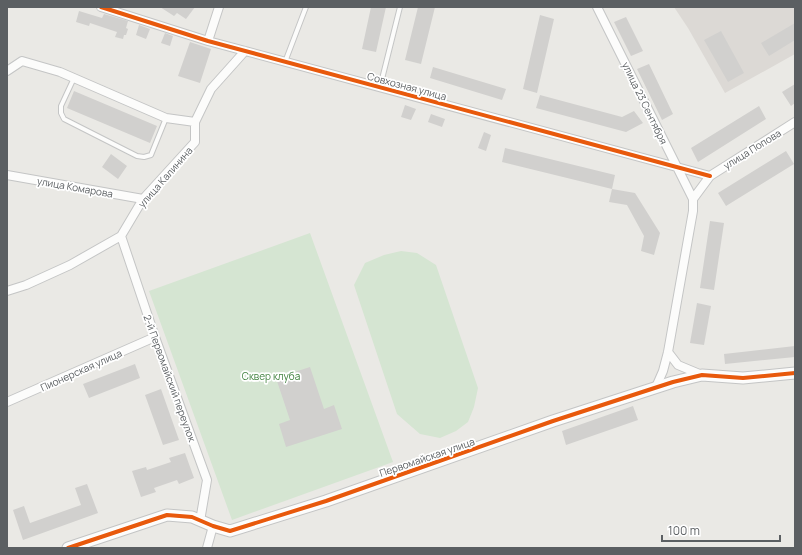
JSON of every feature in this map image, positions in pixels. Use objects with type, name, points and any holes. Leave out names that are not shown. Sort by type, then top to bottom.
[{"type":"street","name":"Совхозная улица","points":[[101,7],[208,41],[710,176]]},
{"type":"street","points":[[208,41],[219,7]]},
{"type":"street","name":"улица 23 Сентября","points":[[597,7],[692,198],[693,211],[668,352],[663,371],[656,387]]},
{"type":"street","name":"улица Калинина","points":[[7,291],[26,285],[70,265],[121,236],[143,199],[195,142],[195,122],[212,89],[245,51]]},
{"type":"street","points":[[7,71],[22,61],[60,72],[166,118],[195,122]]},
{"type":"street","name":"улица Попова","points":[[710,176],[795,122]]},
{"type":"street","name":"улица Комарова","points":[[7,175],[143,199]]},
{"type":"street","points":[[692,198],[710,176]]},
{"type":"street","name":"2-й Первомайский переулок","points":[[121,236],[155,337],[207,480],[200,521]]},
{"type":"street","name":"Пионерская улица","points":[[7,402],[155,337]]},
{"type":"street","points":[[668,352],[678,365],[702,375]]},
{"type":"street","name":"Первомайская улица","points":[[68,548],[167,515],[192,517],[213,526],[230,530],[312,505],[656,387],[702,375],[743,378],[795,373]]},
{"type":"street","points":[[207,548],[213,526]]},
{"type":"lane","points":[[285,62],[306,7]]},
{"type":"lane","points":[[380,87],[400,7]]},
{"type":"lane","points":[[74,78],[61,106],[61,113],[64,119],[137,156],[144,157],[151,155],[166,118]]},
{"type":"shaded area","points":[[674,7],[795,7],[795,54],[725,93],[688,28]]},
{"type":"green space","name":"Сквер клуба","points":[[310,233],[393,462],[232,520],[149,291]]},
{"type":"green space","points":[[401,251],[417,253],[436,265],[478,388],[474,407],[468,422],[456,431],[440,438],[420,434],[397,414],[354,285],[365,263],[384,255]]},
{"type":"building","points":[[160,7],[195,7],[186,19],[177,13],[174,16]]},
{"type":"building","points":[[371,7],[386,7],[376,52],[362,49]]},
{"type":"building","points":[[418,7],[435,7],[421,64],[405,60]]},
{"type":"building","points":[[79,11],[102,18],[104,14],[128,21],[126,35],[124,35],[123,39],[115,37],[117,32],[90,23],[89,26],[76,22]]},
{"type":"building","points":[[540,15],[554,19],[537,93],[523,89]]},
{"type":"building","points":[[626,17],[643,51],[631,56],[614,22]]},
{"type":"building","points":[[795,23],[795,40],[769,56],[761,43]]},
{"type":"building","points":[[139,25],[150,29],[146,39],[136,35]]},
{"type":"building","points":[[721,31],[744,73],[728,82],[704,40]]},
{"type":"building","points":[[165,33],[173,36],[170,46],[161,43]]},
{"type":"building","points":[[190,42],[211,49],[200,83],[178,76]]},
{"type":"building","points":[[649,64],[673,114],[662,120],[637,69]]},
{"type":"building","points":[[433,67],[506,89],[502,100],[430,78]]},
{"type":"building","points":[[795,84],[795,103],[791,106],[782,92]]},
{"type":"building","points":[[74,91],[157,126],[150,143],[67,108]]},
{"type":"building","points":[[540,95],[622,117],[634,111],[643,123],[626,132],[536,108]]},
{"type":"building","points":[[405,105],[416,109],[411,120],[401,117]]},
{"type":"building","points":[[759,106],[766,119],[698,162],[691,148]]},
{"type":"building","points":[[431,114],[445,119],[442,127],[428,122]]},
{"type":"building","points":[[484,132],[491,135],[486,151],[478,148]]},
{"type":"building","points":[[505,148],[615,175],[612,189],[502,162]]},
{"type":"building","points":[[786,151],[794,164],[726,206],[718,193]]},
{"type":"building","points":[[111,154],[127,166],[118,179],[102,167]]},
{"type":"building","points":[[612,189],[635,193],[660,233],[654,255],[641,251],[644,236],[627,205],[609,202]]},
{"type":"building","points":[[710,221],[724,223],[714,290],[700,288]]},
{"type":"building","points":[[697,303],[711,306],[704,345],[690,343]]},
{"type":"building","points":[[795,346],[795,357],[725,364],[724,354]]},
{"type":"building","points":[[135,364],[140,378],[89,398],[83,384]]},
{"type":"building","points":[[310,367],[324,409],[334,405],[342,429],[286,447],[279,424],[290,420],[276,378]]},
{"type":"building","points":[[161,389],[179,440],[163,445],[145,395]]},
{"type":"building","points":[[633,406],[638,420],[566,445],[562,431]]},
{"type":"building","points":[[185,453],[194,478],[179,484],[177,480],[154,488],[156,492],[141,497],[132,471],[146,467],[147,470],[171,462],[169,458]]},
{"type":"building","points":[[87,484],[98,513],[23,540],[13,510],[24,506],[30,523],[81,505],[75,488]]},
{"type":"cycle path","points":[[101,7],[208,41],[710,176]]},
{"type":"cycle path","points":[[68,548],[167,515],[192,517],[230,531],[326,501],[553,421],[673,382],[702,375],[743,378],[795,373]]}]
